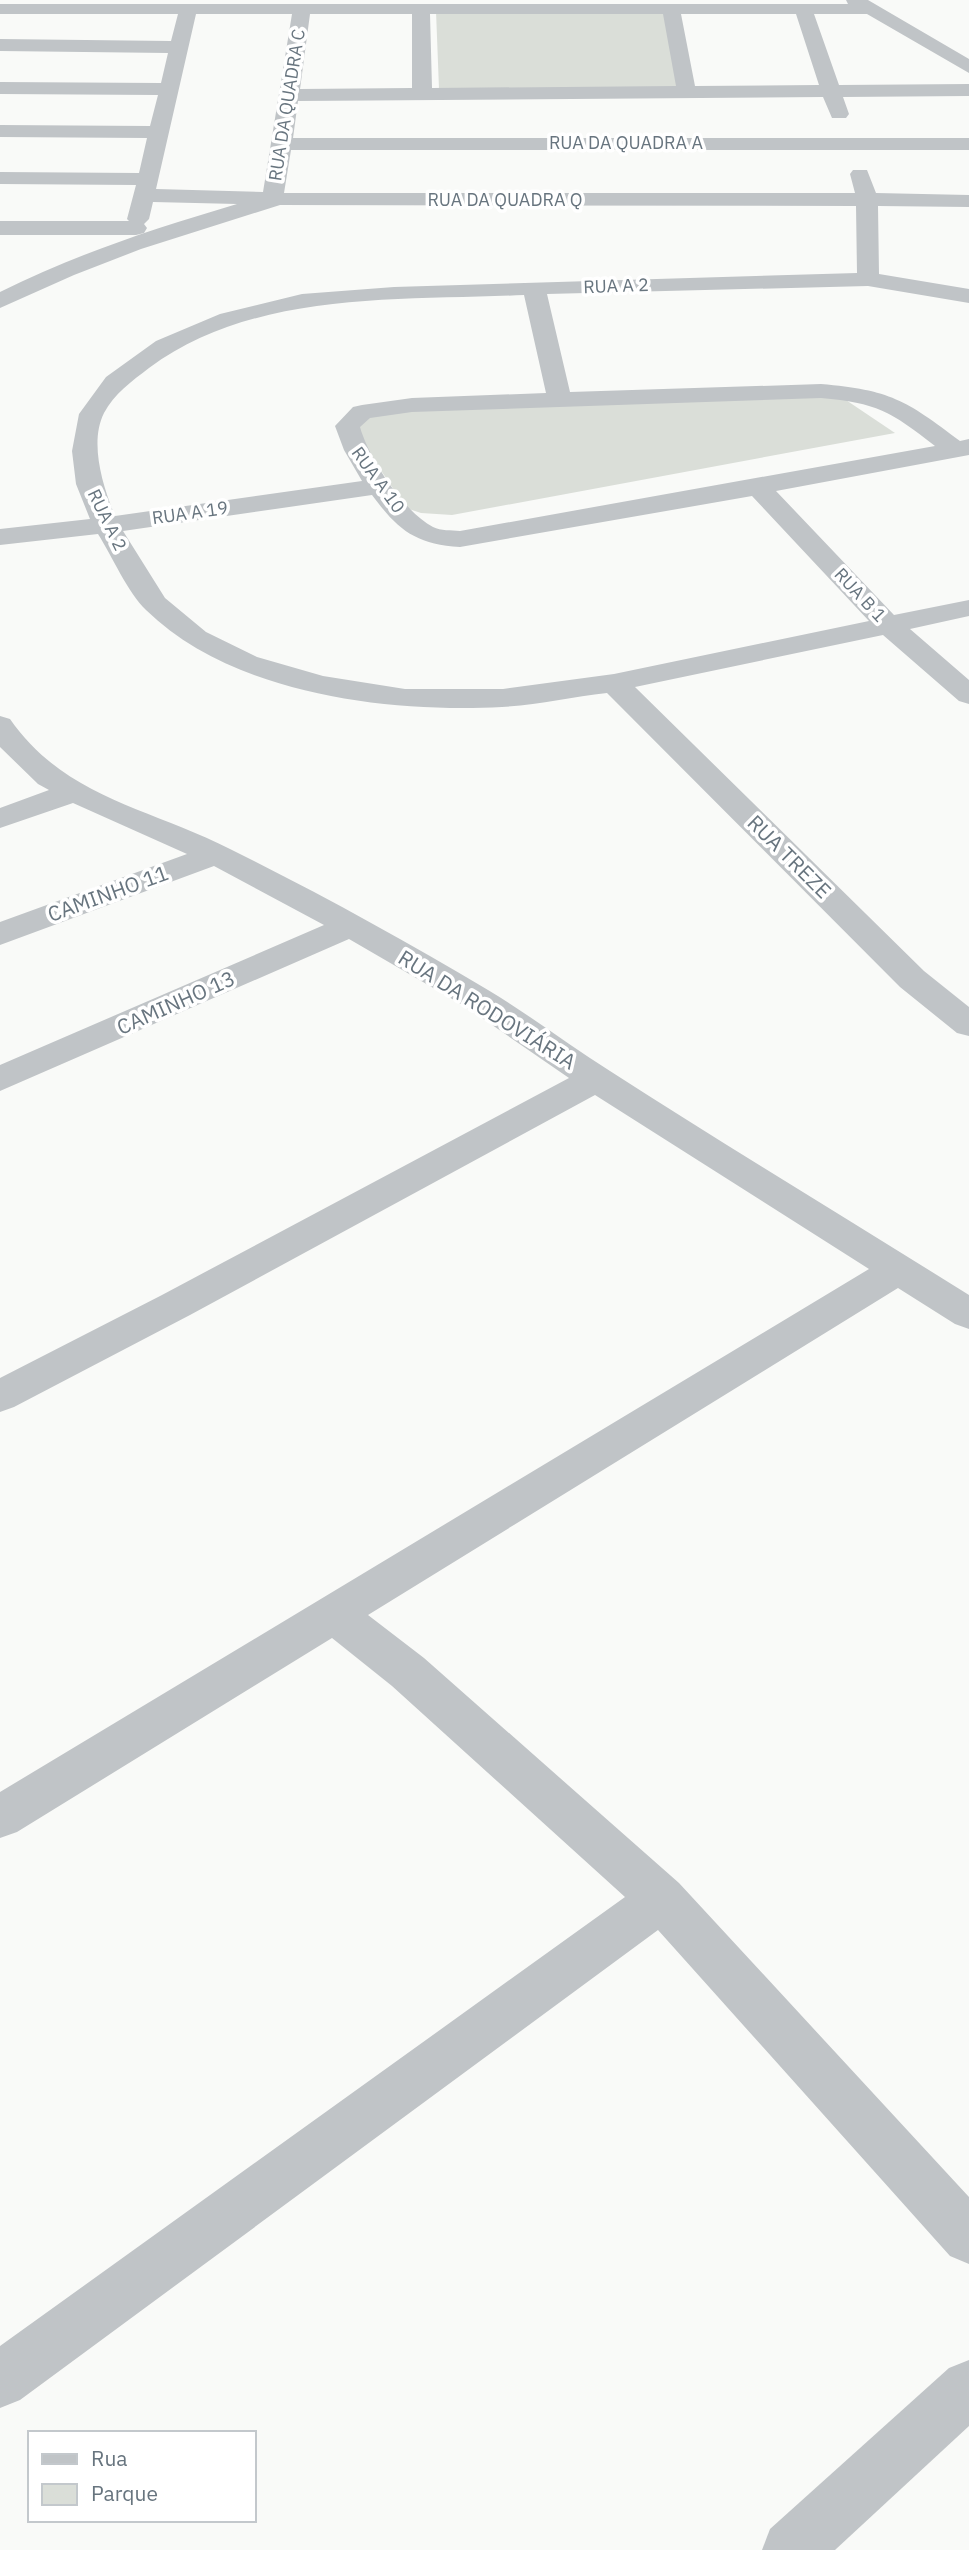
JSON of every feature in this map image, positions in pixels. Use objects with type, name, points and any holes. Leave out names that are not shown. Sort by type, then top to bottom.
[{"type":"street","points":[[0,9],[803,9],[863,5],[969,67]]},
{"type":"street","points":[[671,8],[687,94]]},
{"type":"street","points":[[421,9],[422,93]]},
{"type":"street","points":[[803,9],[867,198],[868,279]]},
{"type":"street","points":[[136,228],[188,10]]},
{"type":"street","name":"RUA DA QUADRA C","points":[[272,201],[302,10]]},
{"type":"street","points":[[0,46],[180,47]]},
{"type":"street","points":[[0,88],[170,89]]},
{"type":"street","points":[[287,95],[969,90]]},
{"type":"street","points":[[0,131],[158,132]]},
{"type":"street","name":"RUA DA QUADRA A","points":[[283,144],[969,144]]},
{"type":"street","name":"RUA DA QUADRA Q","points":[[0,178],[146,187],[272,201],[867,198],[969,201]]},
{"type":"street","points":[[0,301],[57,272],[159,233],[272,201]]},
{"type":"street","points":[[10,228],[136,228],[159,233]]},
{"type":"street","points":[[10,228],[38,250],[57,272]]},
{"type":"street","name":"RUA A 2","points":[[969,296],[868,279],[534,288],[302,301],[228,319],[164,346],[115,382],[90,414],[85,451],[89,484],[106,525],[154,603],[196,638],[247,663],[320,684],[405,698],[503,698],[614,683],[969,608]]},
{"type":"street","points":[[534,288],[560,402]]},
{"type":"street","name":"RUA A 10","points":[[821,391],[881,400],[962,448],[758,488],[460,539],[438,538],[418,529],[380,486],[348,438],[347,426],[362,412],[412,405],[821,391]]},
{"type":"street","name":"RUA A 19","points":[[0,537],[106,525],[380,486]]},
{"type":"street","name":"RUA B 1","points":[[758,488],[887,624],[969,695]]},
{"type":"street","name":"RUA TREZE","points":[[614,683],[912,979],[969,1025]]},
{"type":"street","name":"RUA DA RODOVIÁRIA","points":[[0,725],[49,778],[73,792],[216,854],[351,926],[478,999],[596,1079],[969,1314]]},
{"type":"street","points":[[0,819],[73,792]]},
{"type":"street","name":"CAMINHO 11","points":[[0,934],[216,854]]},
{"type":"street","name":"CAMINHO 13","points":[[0,1080],[351,926]]},
{"type":"street","points":[[0,1396],[596,1079]]},
{"type":"street","points":[[0,1817],[898,1269]]},
{"type":"street","points":[[333,1613],[408,1672],[662,1899],[969,2237]]},
{"type":"street","points":[[0,2380],[662,1899]]},
{"type":"street","points":[[791,2550],[969,2388]]},
{"type":"green space","points":[[663,10],[678,89],[439,89],[436,11]]},
{"type":"green space","points":[[837,394],[895,433],[452,515],[421,513],[406,508],[352,427],[377,409]]}]
